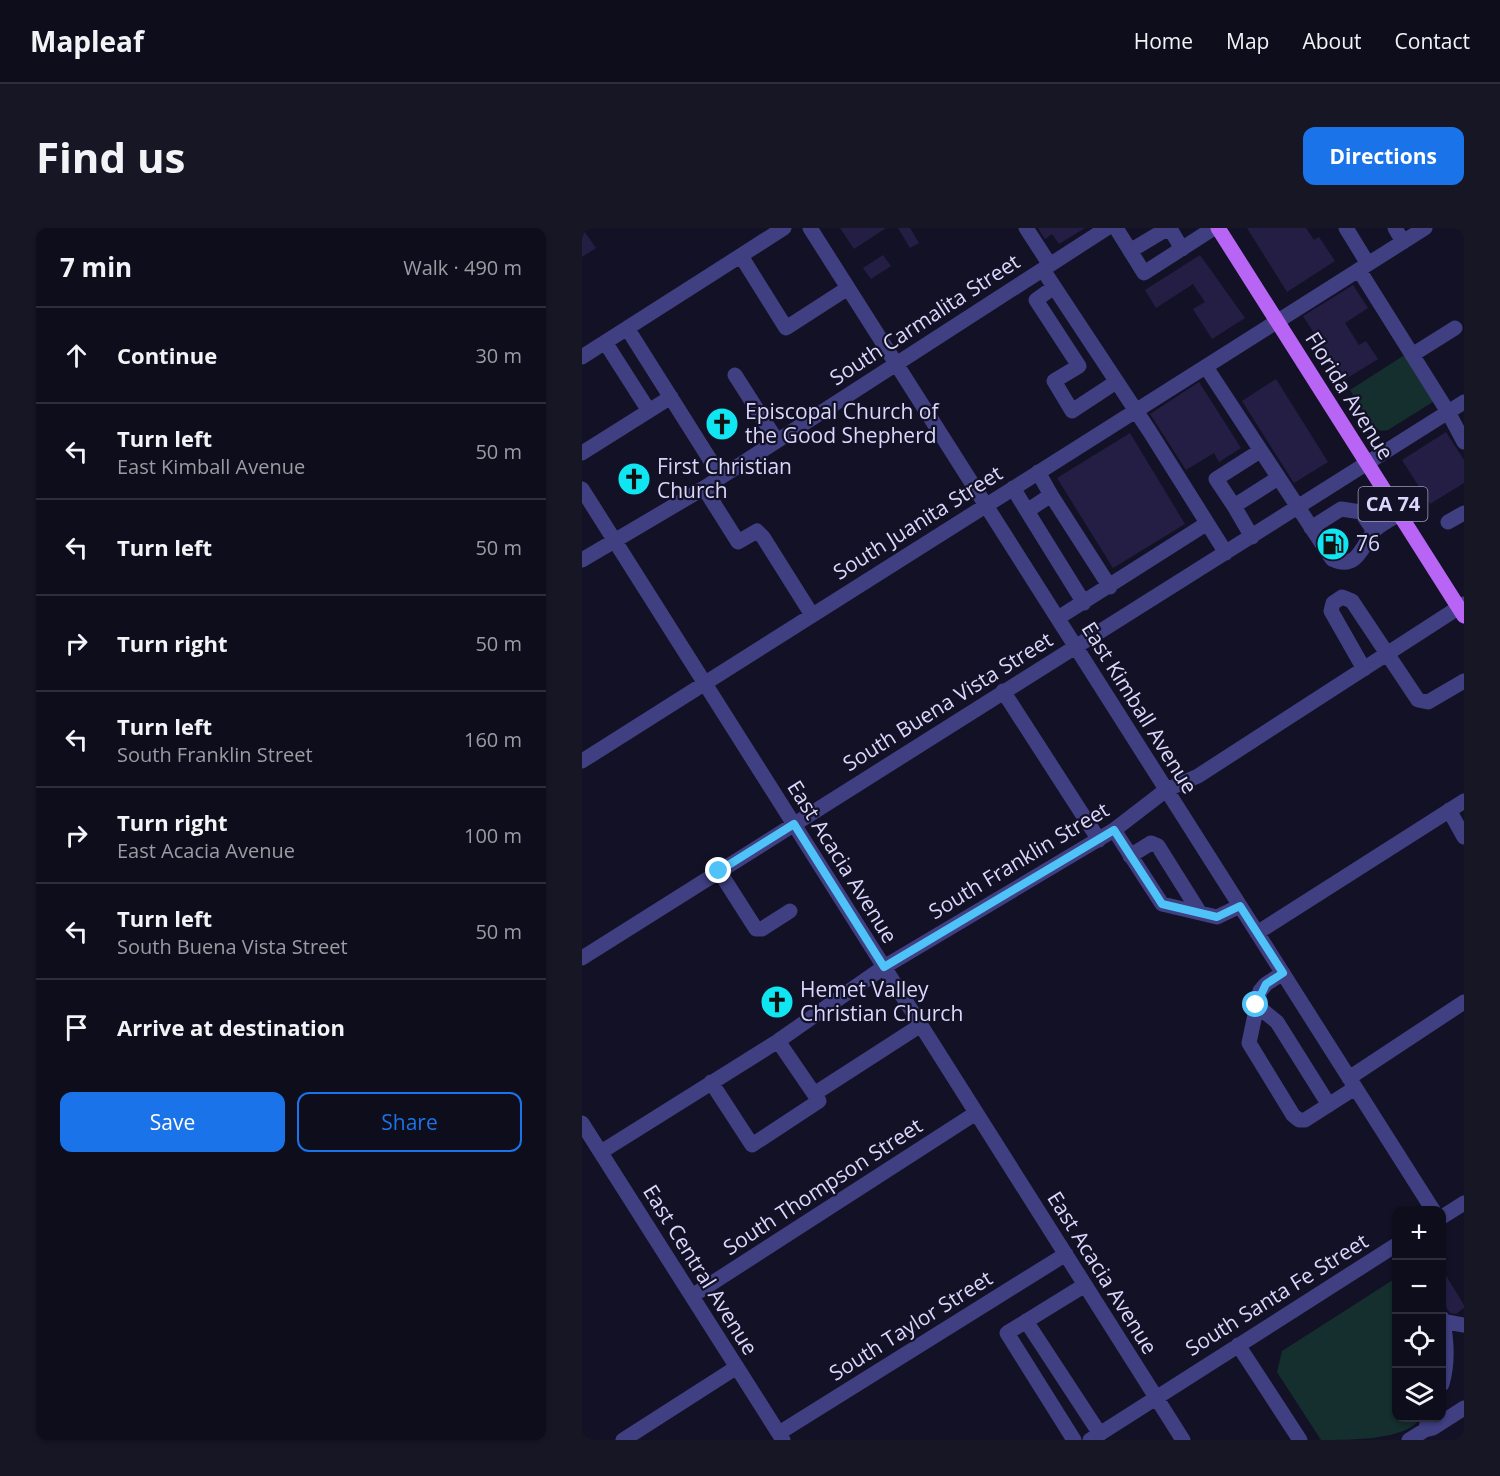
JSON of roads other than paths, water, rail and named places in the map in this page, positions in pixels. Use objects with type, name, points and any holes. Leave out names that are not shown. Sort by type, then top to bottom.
[{"type":"main road","name":"Florida Avenue","points":[[1216,228],[1462,609]]},
{"type":"street","points":[[582,357],[784,228]]},
{"type":"street","name":"East Kimball Avenue","points":[[810,228],[1430,1206]]},
{"type":"street","points":[[1026,228],[1047,267],[1054,287],[1226,554]]},
{"type":"street","points":[[1107,229],[1130,251],[1144,273],[1216,228]]},
{"type":"street","points":[[1346,228],[1364,267],[1412,355],[1464,442]]},
{"type":"street","points":[[1395,228],[1403,242]]},
{"type":"street","name":"South Juanita Street","points":[[582,761],[1425,228]]},
{"type":"street","name":"South Carmalita Street","points":[[582,560],[614,539],[704,488],[1107,229]]},
{"type":"street","points":[[1130,251],[1166,230],[1172,232],[1182,249]]},
{"type":"street","points":[[741,256],[786,328],[848,288]]},
{"type":"street","points":[[1054,287],[1036,300],[1079,366],[1054,381],[1072,411],[1116,382]]},
{"type":"street","points":[[627,328],[721,477]]},
{"type":"street","points":[[1412,355],[1455,328]]},
{"type":"street","points":[[605,342],[649,411]]},
{"type":"street","points":[[1206,367],[1328,554],[1338,562],[1356,557],[1365,549],[1374,531],[1399,514]]},
{"type":"street","points":[[735,375],[777,441]]},
{"type":"street","points":[[582,453],[671,397]]},
{"type":"street","name":"South Buena Vista Street","points":[[582,958],[1464,402]]},
{"type":"street","points":[[1252,537],[1216,479],[1260,451]]},
{"type":"street","points":[[1038,472],[1110,587]]},
{"type":"street","points":[[1233,506],[1278,478]]},
{"type":"street","points":[[704,488],[738,542],[757,531],[764,537],[812,615]]},
{"type":"street","name":"East Acacia Avenue","points":[[582,489],[1183,1440]]},
{"type":"street","points":[[1013,489],[1084,603]]},
{"type":"street","points":[[1027,511],[1051,495]]},
{"type":"street","points":[[1311,528],[1341,509],[1361,512],[1374,531]]},
{"type":"street","points":[[1448,522],[1464,513]]},
{"type":"street","points":[[1058,618],[1206,524]]},
{"type":"street","points":[[1364,669],[1332,611],[1333,603],[1342,597],[1352,601],[1418,700],[1423,703],[1464,681]]},
{"type":"street","name":"South Franklin Street","points":[[601,1152],[778,1041],[884,967],[1099,840],[1166,790],[1198,776],[1386,654],[1462,609]]},
{"type":"street","points":[[1004,691],[1099,840]]},
{"type":"street","points":[[1257,933],[1464,801]]},
{"type":"street","points":[[1449,810],[1464,837]]},
{"type":"street","points":[[1114,830],[1162,904],[1200,914],[1223,916],[1240,906]]},
{"type":"street","points":[[1130,856],[1151,843],[1158,846],[1200,914]]},
{"type":"street","points":[[719,871],[756,929],[762,929],[790,911]]},
{"type":"street","points":[[1283,973],[1266,984],[1256,1005],[1249,1042],[1293,1115],[1299,1120],[1305,1120],[1329,1105],[1352,1083],[1464,1002]]},
{"type":"street","points":[[1256,1005],[1277,1022],[1329,1105]]},
{"type":"street","points":[[814,1094],[921,1025]]},
{"type":"street","points":[[711,1083],[752,1145],[819,1101],[778,1041]]},
{"type":"street","name":"South Thompson Street","points":[[692,1296],[976,1113]]},
{"type":"street","name":"East Central Avenue","points":[[582,1123],[781,1437]]},
{"type":"street","points":[[1446,1214],[1464,1203]]},
{"type":"street","name":"South Santa Fe Street","points":[[1095,1437],[1392,1248]]},
{"type":"street","name":"South Taylor Street","points":[[781,1437],[1066,1254]]},
{"type":"street","points":[[1074,1440],[1007,1333],[1085,1285]]},
{"type":"street","points":[[1446,1320],[1464,1326]]},
{"type":"street","points":[[1026,1321],[1095,1437]]},
{"type":"street","points":[[1238,1345],[1300,1440]]},
{"type":"street","points":[[623,1440],[737,1367]]},
{"type":"street","points":[[1409,1440],[1427,1424],[1433,1428],[1464,1408]]},
{"type":"place","name":"Episcopal Church of the Good Shepherd","points":[[722,424]]},
{"type":"place","name":"First Christian Church","points":[[634,479]]},
{"type":"place","name":"76","points":[[1333,544]]},
{"type":"place","name":"Hemet Valley Christian Church","points":[[777,1002]]}]
